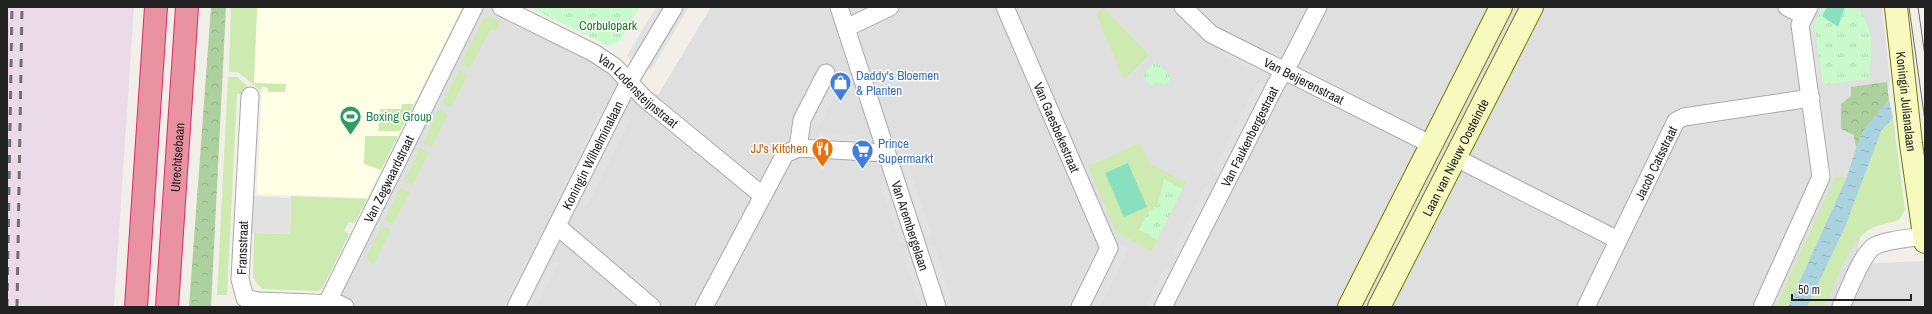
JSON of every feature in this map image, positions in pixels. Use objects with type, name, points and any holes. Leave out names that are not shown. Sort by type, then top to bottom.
[{"type":"highway","points":[[136,307],[156,7]]},
{"type":"highway","name":"Utrechtsebaan","points":[[166,307],[187,7]]},
{"type":"main road","name":"Laan van Nieuw Oosteinde","points":[[1349,307],[1501,7]]},
{"type":"main road","name":"Laan van Nieuw Oosteinde","points":[[1379,307],[1532,7]]},
{"type":"main road","name":"Koningin Julianalaan","points":[[1896,7],[1911,144],[1925,238]]},
{"type":"street","name":"Van Zegwaardstraat","points":[[325,305],[474,7]]},
{"type":"street","name":"Van Lodensteijnstraat","points":[[501,7],[594,53],[615,67],[645,99],[763,196]]},
{"type":"street","name":"Koningin Wilhelminalaan","points":[[516,307],[629,82],[674,7]]},
{"type":"street","name":"Van Arembergelaan","points":[[839,7],[937,307]]},
{"type":"street","points":[[846,28],[890,7]]},
{"type":"street","name":"Van Gaesbekestraat","points":[[1005,7],[1109,248],[1080,307]]},
{"type":"street","name":"Van Beijerenstraat","points":[[1183,7],[1211,34],[1432,145]]},
{"type":"street","name":"Van Faukenbergestraat","points":[[1163,307],[1276,84],[1284,72],[1318,7]]},
{"type":"street","points":[[1762,307],[1821,177],[1800,25],[1806,11],[1787,7]]},
{"type":"street","points":[[704,307],[763,196],[791,151],[802,120],[826,73]]},
{"type":"street","name":"Fransstraat","points":[[250,96],[240,279],[245,298],[258,301],[325,305],[339,304],[345,307]]},
{"type":"street","name":"Jacob Catsstraat","points":[[1586,307],[1676,121],[1684,117],[1810,98]]},
{"type":"street","points":[[791,151],[886,152]]},
{"type":"street","points":[[1456,158],[1618,240]]},
{"type":"street","points":[[557,226],[652,307]]},
{"type":"street","points":[[1841,307],[1866,254],[1874,246],[1884,242],[1925,238]]},
{"type":"shaded area","points":[[7,7],[134,7],[114,307],[7,307]]},
{"type":"shaded area","points":[[257,7],[462,7],[367,198],[257,194],[262,91],[254,83]]},
{"type":"shaded area","points":[[478,7],[487,7],[658,95],[711,7],[1882,7],[1890,80],[1855,264],[1925,261],[1925,307],[327,307]]},
{"type":"shaded area","points":[[656,7],[667,7],[635,61],[627,56]]},
{"type":"shaded area","points":[[684,7],[689,7],[651,70],[648,68]]},
{"type":"shaded area","points":[[1167,7],[1173,7],[1199,33],[1196,37]]},
{"type":"shaded area","points":[[1518,7],[1524,7],[1459,137],[1454,135]]},
{"type":"shaded area","points":[[1883,7],[1888,7],[1900,96],[1895,97]]},
{"type":"shaded area","points":[[461,12],[464,13],[424,95],[420,93]]},
{"type":"shaded area","points":[[1807,22],[1812,24],[1820,79],[1816,85]]},
{"type":"shaded area","points":[[1225,50],[1257,66],[1255,70],[1223,54]]},
{"type":"shaded area","points":[[829,81],[839,86],[818,128],[808,123]]},
{"type":"shaded area","points":[[1258,82],[1267,87],[1222,176],[1213,171]]},
{"type":"shaded area","points":[[1278,92],[1282,94],[1196,265],[1192,263]]},
{"type":"shaded area","points":[[1817,92],[1822,98],[1833,175],[1773,307],[1769,307],[1829,174]]},
{"type":"shaded area","points":[[661,99],[758,179],[755,182],[658,102]]},
{"type":"shaded area","points":[[415,105],[418,107],[360,226],[356,224]]},
{"type":"shaded area","points":[[605,111],[559,206],[557,197],[598,114]]},
{"type":"shaded area","points":[[650,111],[748,191],[745,195],[647,115]]},
{"type":"shaded area","points":[[630,114],[632,116],[587,206],[573,210],[619,118]]},
{"type":"shaded area","points":[[818,132],[857,134],[857,145],[817,143]]},
{"type":"shaded area","points":[[904,152],[931,234],[927,243],[897,154]]},
{"type":"shaded area","points":[[884,180],[906,246],[899,241],[881,188]]},
{"type":"shaded area","points":[[1206,185],[1215,190],[1181,258],[1172,253]]},
{"type":"shaded area","points":[[252,196],[291,198],[290,234],[251,233]]},
{"type":"shaded area","points":[[588,239],[668,307],[661,307],[586,242]]},
{"type":"shaded area","points":[[1120,244],[1129,249],[1100,307],[1090,307],[1088,306]]},
{"type":"shaded area","points":[[927,245],[936,250],[954,307],[948,307]]},
{"type":"shaded area","points":[[907,248],[926,307],[920,307],[903,256]]},
{"type":"shaded area","points":[[1094,252],[1098,254],[1071,307],[1066,307]]},
{"type":"shaded area","points":[[580,253],[643,307],[637,307],[577,256]]},
{"type":"shaded area","points":[[534,255],[508,307],[502,307],[527,257]]},
{"type":"shaded area","points":[[557,262],[558,264],[536,307],[525,307],[545,266]]},
{"type":"shaded area","points":[[1166,266],[1175,271],[1157,307],[1145,307]]},
{"type":"green space","points":[[211,7],[226,7],[211,307],[189,307]]},
{"type":"green space","points":[[231,7],[257,7],[254,83],[286,84],[285,92],[268,92],[268,88],[262,87],[261,91],[238,72],[229,72]]},
{"type":"green space","name":"Corbulopark","points":[[529,7],[640,7],[619,42],[607,45]]},
{"type":"green space","points":[[1103,7],[1149,55],[1124,80],[1096,14]]},
{"type":"green space","points":[[1823,7],[1857,7],[1863,16],[1870,33],[1871,42],[1869,79],[1823,85],[1814,23]]},
{"type":"green space","points":[[1827,7],[1845,7],[1838,27],[1822,16]]},
{"type":"green space","points":[[489,16],[500,22],[496,31],[491,29],[470,68],[461,64],[484,18]]},
{"type":"green space","points":[[1157,63],[1169,75],[1169,81],[1165,84],[1150,85],[1144,78],[1143,74],[1153,64]]},
{"type":"green space","points":[[459,70],[468,75],[451,107],[442,103]]},
{"type":"green space","points":[[228,77],[237,77],[256,94],[237,94],[227,295],[217,295]]},
{"type":"green space","points":[[1887,82],[1889,100],[1864,130],[1856,148],[1854,135],[1841,129],[1841,104],[1851,96],[1851,87]]},
{"type":"green space","points":[[402,104],[414,104],[400,131],[378,131],[380,109],[401,109]]},
{"type":"green space","points":[[439,109],[448,114],[432,147],[423,143]]},
{"type":"green space","points":[[1893,118],[1905,210],[1899,220],[1874,227],[1859,238],[1837,277],[1825,307],[1807,307],[1845,227],[1881,131]]},
{"type":"green space","points":[[365,136],[398,136],[381,170],[364,164]]},
{"type":"green space","points":[[1140,143],[1149,163],[1186,183],[1152,251],[1116,232],[1088,166]]},
{"type":"green space","points":[[420,148],[429,153],[413,185],[404,181]]},
{"type":"green space","points":[[1128,163],[1147,207],[1124,217],[1105,173]]},
{"type":"green space","points":[[1835,177],[1847,177],[1788,307],[1776,307]]},
{"type":"green space","points":[[1164,179],[1183,189],[1157,240],[1139,230],[1147,214],[1158,204]]},
{"type":"green space","points":[[401,187],[410,192],[393,224],[384,220]]},
{"type":"green space","points":[[291,196],[367,199],[355,223],[349,222],[344,231],[349,234],[322,289],[318,291],[262,289],[253,278],[254,233],[290,234]]},
{"type":"green space","points":[[382,226],[391,230],[374,264],[365,259]]},
{"type":"water","points":[[1889,100],[1893,118],[1881,131],[1845,227],[1807,307],[1788,307],[1847,177],[1856,148],[1864,130]]},
{"type":"tram line","points":[[1909,7],[1925,121]]},
{"type":"tram line","points":[[1918,7],[1925,56]]},
{"type":"railway","points":[[7,307],[12,7]]},
{"type":"railway","points":[[17,307],[22,7]]},
{"type":"place","name":"Daddy's Bloemen & Planten","points":[[840,102]]},
{"type":"place","name":"Boxing Group","points":[[350,136]]},
{"type":"place","name":"JJ's Kitchen","points":[[823,168]]},
{"type":"place","name":"Prince Supermarkt","points":[[863,170]]}]
